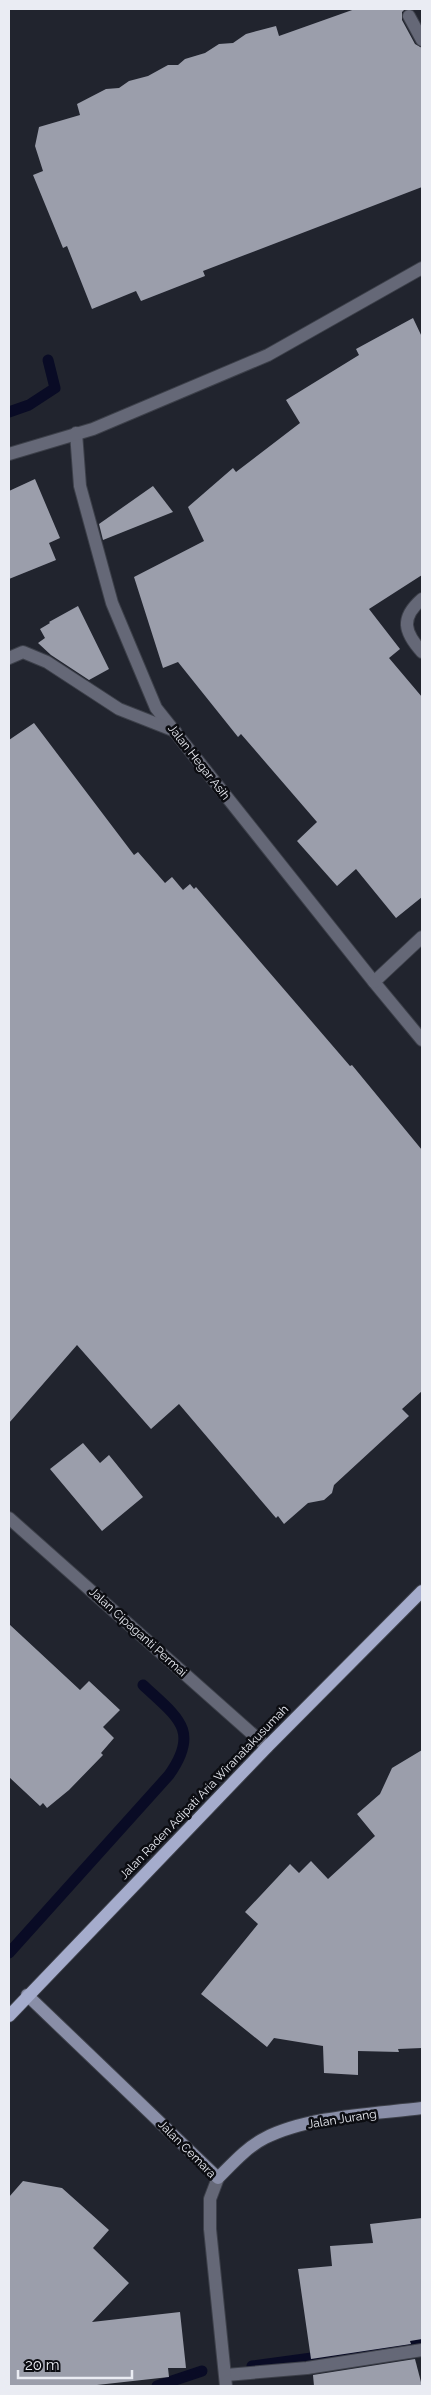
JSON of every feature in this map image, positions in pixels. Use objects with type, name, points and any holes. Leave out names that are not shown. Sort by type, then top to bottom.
[{"type":"main road","name":"Jalan Raden Adipati Aria Wiranatakusumah","points":[[9,2016],[27,1995],[267,1747],[422,1591]]},
{"type":"main road","name":"Jalan Cemara","points":[[27,1995],[218,2178]]},
{"type":"main road","name":"Jalan Jurang","points":[[218,2178],[264,2138],[312,2122],[422,2108]]},
{"type":"street","points":[[409,16],[422,40]]},
{"type":"street","points":[[9,454],[93,429],[268,355],[422,268]]},
{"type":"street","name":"Jalan Hegar Asih","points":[[76,433],[80,486],[112,603],[156,708],[422,1040]]},
{"type":"street","points":[[422,599],[414,606],[408,616],[406,629],[412,641],[422,652]]},
{"type":"street","points":[[9,658],[23,652],[39,659],[119,710],[174,731]]},
{"type":"street","points":[[374,982],[422,937]]},
{"type":"street","name":"Jalan Cipaganti Permai","points":[[9,1518],[267,1747]]},
{"type":"street","name":"Jalan Cemara","points":[[218,2178],[210,2199],[210,2229],[226,2380]]},
{"type":"street","points":[[226,2380],[422,2350]]},
{"type":"building","points":[[355,9],[405,9],[402,12],[402,20],[415,44],[422,48],[422,187],[203,271],[205,276],[141,301],[136,291],[92,309],[67,246],[63,248],[33,175],[43,171],[35,146],[39,127],[80,115],[77,104],[106,89],[119,88],[129,81],[148,76],[168,65],[178,65],[185,59],[205,53],[219,44],[233,43],[246,34],[276,26],[279,36]]},
{"type":"building","points":[[413,318],[422,337],[422,575],[369,609],[400,649],[389,658],[422,697],[422,897],[396,918],[356,869],[337,886],[297,841],[317,822],[241,734],[238,737],[178,662],[163,668],[134,577],[204,541],[188,507],[233,468],[236,472],[300,423],[286,400],[359,355],[356,349]]},
{"type":"building","points":[[35,479],[60,538],[49,543],[56,560],[9,579],[9,491]]},
{"type":"building","points":[[153,486],[173,512],[103,540],[99,524]]},
{"type":"building","points":[[78,606],[109,669],[89,680],[51,655],[38,643],[45,638],[40,629]]},
{"type":"building","points":[[34,723],[134,855],[138,852],[165,883],[172,877],[183,890],[190,884],[194,889],[196,887],[350,1066],[352,1065],[422,1150],[422,1391],[402,1409],[409,1416],[334,1485],[332,1493],[324,1500],[308,1503],[284,1524],[278,1516],[276,1518],[179,1404],[151,1429],[77,1345],[9,1423],[9,740]]},
{"type":"building","points":[[83,1443],[100,1463],[109,1455],[143,1497],[102,1531],[50,1469]]},
{"type":"building","points":[[9,1624],[80,1690],[89,1681],[120,1710],[103,1727],[114,1738],[101,1753],[103,1755],[69,1790],[47,1808],[43,1803],[40,1806],[9,1777]]},
{"type":"building","points":[[422,1750],[422,2048],[398,2049],[399,2052],[358,2051],[358,2075],[324,2073],[323,2046],[274,2038],[267,2047],[201,1994],[258,1924],[245,1912],[290,1864],[299,1873],[311,1861],[328,1879],[375,1836],[357,1814],[380,1794],[392,1768]]},
{"type":"building","points":[[23,2181],[62,2188],[109,2230],[93,2248],[129,2283],[92,2322],[180,2312],[186,2368],[168,2368],[169,2377],[88,2386],[9,2386],[9,2197]]},
{"type":"building","points":[[422,2218],[422,2339],[410,2341],[411,2344],[311,2359],[298,2269],[332,2266],[330,2246],[373,2243],[370,2224]]},
{"type":"building","points":[[415,2359],[422,2386],[314,2386],[313,2375]]},
{"type":"waterway","points":[[9,412],[29,405],[55,388],[48,360]]},
{"type":"waterway","points":[[9,1953],[169,1775],[178,1760],[183,1746],[184,1735],[181,1725],[166,1706],[143,1685]]},
{"type":"waterway","points":[[252,2366],[422,2343]]},
{"type":"waterway","points":[[157,2386],[202,2371]]}]
